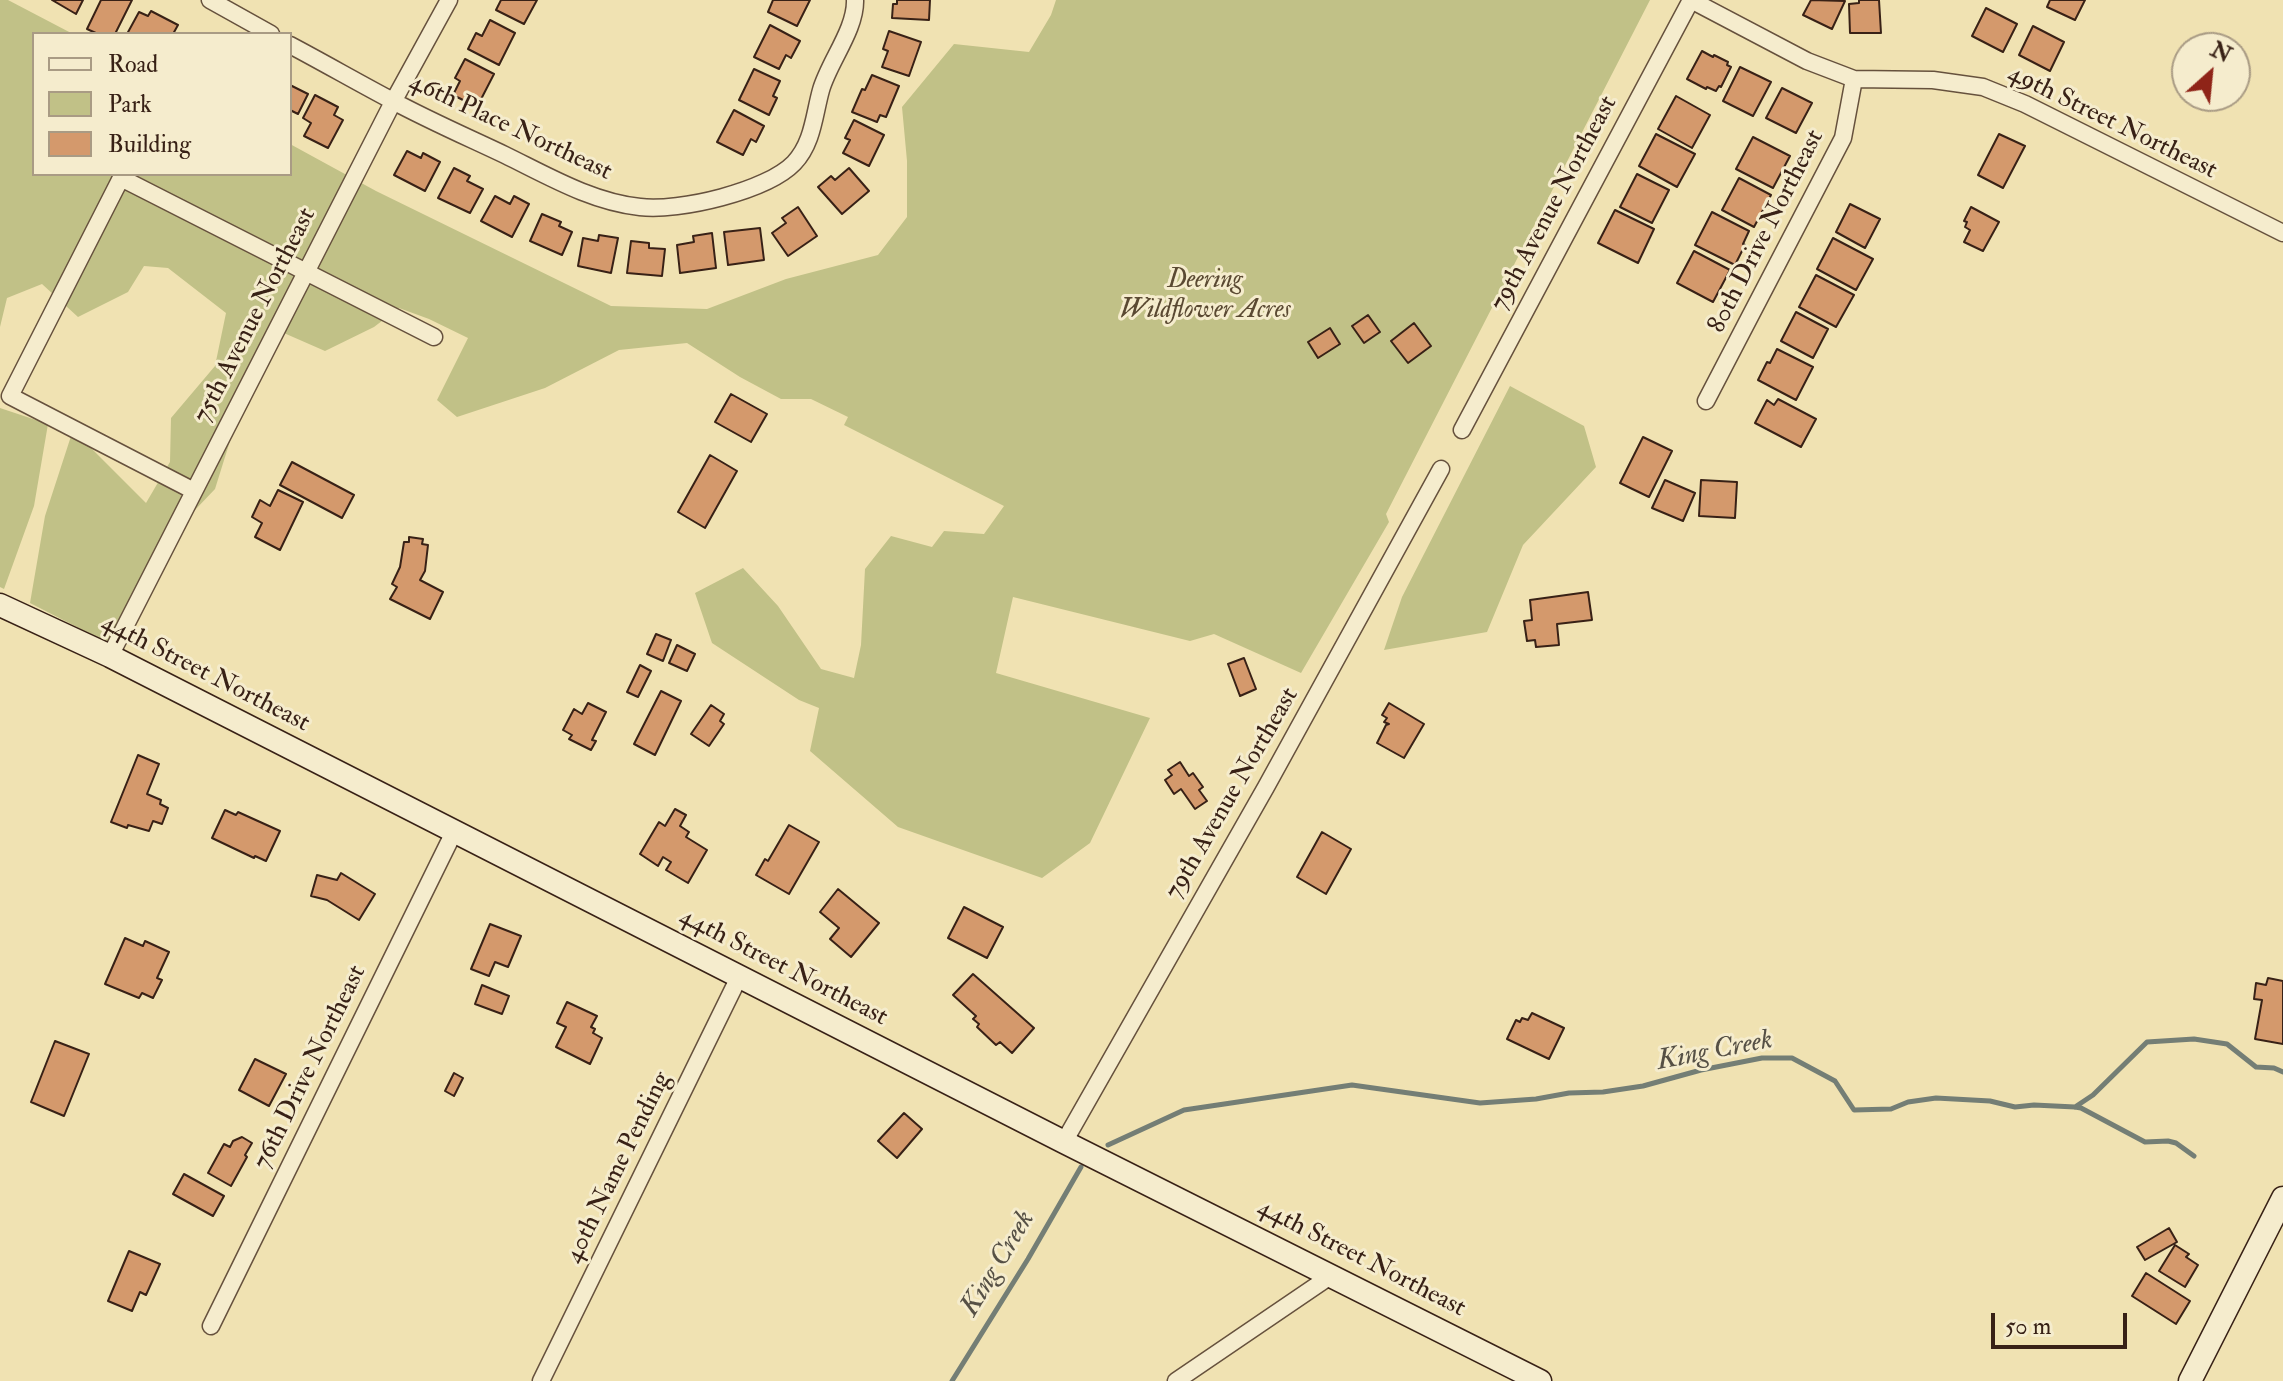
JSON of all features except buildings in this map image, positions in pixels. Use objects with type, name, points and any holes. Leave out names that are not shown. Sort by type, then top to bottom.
[{"type":"street","points":[[210,0],[267,32]]},
{"type":"street","name":"75th Avenue Northeast","points":[[110,656],[393,102],[449,0]]},
{"type":"street","name":"46th Place Northeast","points":[[292,46],[393,102],[569,186],[605,200],[642,208],[683,206],[742,192],[768,181],[794,164],[808,144],[821,89],[855,9],[855,0]]},
{"type":"street","name":"49th Street Northeast","points":[[1691,0],[1807,61],[1854,79],[1933,80],[1983,87],[2025,104],[2283,233]]},
{"type":"street","name":"79th Avenue Northeast","points":[[1462,430],[1691,0]]},
{"type":"street","name":"80th Drive Northeast","points":[[1706,401],[1843,138],[1854,79]]},
{"type":"street","points":[[194,491],[10,396],[121,178],[434,337]]},
{"type":"street","name":"79th Avenue Northeast","points":[[1064,1142],[1266,787],[1441,469]]},
{"type":"street","name":"44th Street Northeast","points":[[0,605],[110,656],[1540,1381]]},
{"type":"street","name":"76th Drive Northeast","points":[[211,1326],[454,832]]},
{"type":"street","name":"40th Name Pending","points":[[541,1381],[739,977]]},
{"type":"street","points":[[2190,1381],[2281,1205]]},
{"type":"street","points":[[1176,1381],[1332,1275]]},
{"type":"green space","name":"Deering Wildflower Acres","points":[[0,0],[8,0],[69,32],[32,32],[32,176],[292,176],[292,145],[376,191],[611,306],[707,309],[786,279],[878,255],[907,217],[907,161],[902,107],[954,44],[1029,52],[1051,15],[1056,0],[1650,0],[1386,514],[1389,522],[1301,673],[1214,634],[1190,641],[1013,597],[996,673],[1150,718],[1090,843],[1042,878],[898,827],[810,751],[819,708],[799,700],[712,643],[695,593],[743,568],[778,606],[821,669],[854,678],[861,645],[865,569],[891,536],[932,547],[944,531],[984,534],[1004,506],[844,425],[848,417],[811,399],[781,399],[687,343],[619,350],[545,388],[457,417],[437,400],[468,338],[429,319],[399,308],[374,327],[325,351],[277,330],[230,441],[215,489],[176,530],[118,648],[30,603],[45,516],[73,430],[146,503],[170,462],[171,418],[215,366],[226,313],[168,268],[144,266],[128,292],[78,317],[42,284],[7,298],[0,327]]},
{"type":"green space","points":[[1510,386],[1584,426],[1596,467],[1523,545],[1487,632],[1384,650],[1402,597]]},
{"type":"green space","points":[[0,408],[48,424],[34,506],[4,589],[0,587]]},
{"type":"waterway","name":"King Creek","points":[[2075,1107],[2093,1095],[2147,1042],[2194,1039],[2227,1044],[2256,1067],[2283,1072]]},
{"type":"waterway","name":"King Creek","points":[[1108,1145],[1184,1110],[1352,1085],[1480,1103],[1603,1092],[1643,1086],[1762,1058],[1792,1058],[1835,1081],[1854,1110],[1891,1109],[1908,1102],[1936,1098],[1990,1101],[2015,1107],[2075,1107],[2145,1142],[2176,1143],[2194,1156]]},
{"type":"waterway","name":"King Creek","points":[[952,1381],[1081,1167]]}]
